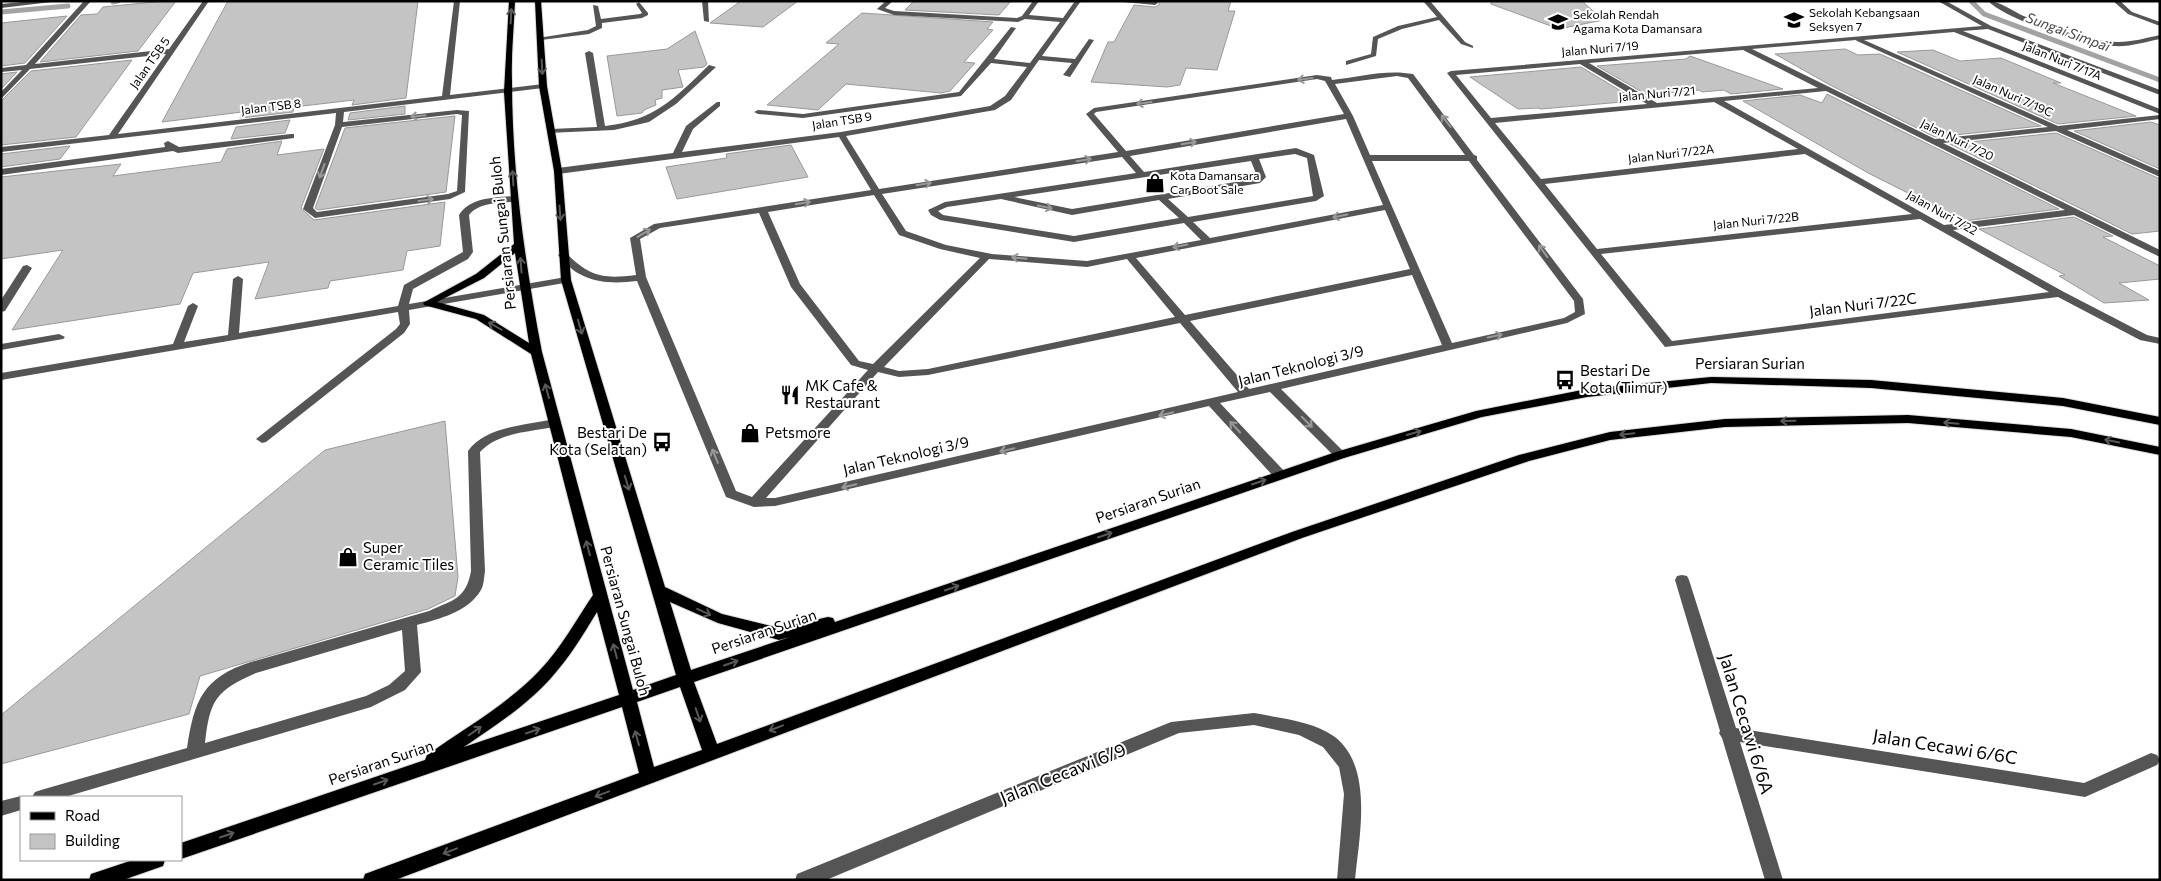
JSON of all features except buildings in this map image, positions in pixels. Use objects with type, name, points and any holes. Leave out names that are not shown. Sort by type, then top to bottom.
[{"type":"main road","name":"Persiaran Sungai Buloh","points":[[512,1],[508,90],[514,199],[523,287],[536,352],[648,776]]},
{"type":"main road","points":[[538,1],[543,86],[558,171],[566,280],[685,678],[711,752]]},
{"type":"main road","points":[[428,303],[480,276],[520,244]]},
{"type":"main road","points":[[428,303],[480,318],[536,352]]},
{"type":"main road","name":"Persiaran Surian","points":[[182,851],[1340,454],[1480,414],[1587,393],[1711,380],[1871,384],[2063,402],[2160,421]]},
{"type":"main road","points":[[372,880],[1297,535],[1524,458],[1610,436],[1725,423],[1908,419],[2071,433],[2160,451]]},
{"type":"main road","points":[[660,591],[718,618],[779,634],[906,603]]},
{"type":"main road","points":[[421,769],[505,709],[537,683],[550,669],[600,596]]},
{"type":"main road","points":[[98,880],[153,861]]},
{"type":"street","points":[[1,6],[57,1]]},
{"type":"street","points":[[1,97],[88,1]]},
{"type":"street","name":"Jalan TSB 5","points":[[112,137],[206,1]]},
{"type":"street","points":[[446,98],[457,1]]},
{"type":"street","points":[[705,1],[707,21]]},
{"type":"street","points":[[890,1],[880,9],[894,13],[1018,20],[1024,17],[1036,1]]},
{"type":"street","name":"Jalan TSB 9","points":[[558,171],[841,134],[992,108],[1008,98],[1078,1]]},
{"type":"street","points":[[1116,1],[1155,4]]},
{"type":"street","points":[[1426,1],[1463,43],[1471,47]]},
{"type":"street","points":[[1941,1],[1990,27],[2160,94]]},
{"type":"street","points":[[1991,1],[2016,14],[2082,39],[2102,43],[2124,44],[2160,37]]},
{"type":"street","points":[[2116,1],[2121,8],[2131,14],[2160,24]]},
{"type":"street","points":[[1119,8],[1122,2]]},
{"type":"street","points":[[599,21],[642,16],[646,14],[639,4]]},
{"type":"street","points":[[540,38],[589,32],[600,28],[595,6]]},
{"type":"street","points":[[1024,17],[1065,20]]},
{"type":"street","points":[[1349,63],[1374,55],[1375,38],[1390,30],[1441,18]]},
{"type":"street","name":"Jalan Nuri 7/19","points":[[1488,120],[1451,73],[1990,27]]},
{"type":"street","points":[[758,112],[803,116],[952,97],[961,94],[989,61],[1013,28]]},
{"type":"street","name":"Jalan Nuri 7/17A","points":[[1955,30],[2160,112]]},
{"type":"street","name":"Jalan Nuri 7/19C","points":[[1857,38],[2160,174]]},
{"type":"street","points":[[1067,75],[1092,40]]},
{"type":"street","name":"Jalan Nuri 7/20","points":[[1744,48],[2160,254]]},
{"type":"street","points":[[1,70],[171,51]]},
{"type":"street","points":[[589,53],[602,127]]},
{"type":"street","points":[[989,61],[1077,61]]},
{"type":"street","points":[[1582,62],[1655,105]]},
{"type":"street","points":[[551,132],[625,125],[647,120],[688,89],[712,67]]},
{"type":"street","points":[[1332,82],[1397,74],[1410,76],[1474,158]]},
{"type":"street","points":[[1142,175],[1090,114],[1094,110],[1317,77],[1328,79],[1332,82],[1349,116],[1448,347]]},
{"type":"street","name":"Jalan TSB 8","points":[[3,151],[543,86]]},
{"type":"street","name":"Jalan Nuri 7/21","points":[[1488,120],[1827,89]]},
{"type":"street","name":"Jalan Nuri 7/22","points":[[1716,100],[2060,294],[2144,338],[2160,342]]},
{"type":"street","points":[[676,156],[689,128],[717,104]]},
{"type":"street","points":[[339,125],[457,112],[466,113],[461,192],[450,196],[315,215],[308,209],[339,125],[340,110]]},
{"type":"street","name":"Jalan Teknologi 3/9","points":[[1349,116],[1124,154],[657,226],[635,238],[642,277],[731,494],[754,503],[775,502],[1213,404],[1567,320],[1580,314],[1579,300],[1474,158]]},
{"type":"street","points":[[1933,142],[2160,117]]},
{"type":"street","points":[[1488,120],[1594,252]]},
{"type":"street","points":[[172,149],[168,142],[175,129]]},
{"type":"street","points":[[841,134],[902,232],[914,238],[988,255],[1066,264],[1086,264],[1388,207]]},
{"type":"street","points":[[1,172],[172,149],[178,150],[291,136]]},
{"type":"street","points":[[1296,151],[1311,157],[1319,196],[1066,239],[940,217],[933,210],[945,205],[1142,175],[1296,151]]},
{"type":"street","name":"Jalan Nuri 7/22A","points":[[1538,182],[1806,151]]},
{"type":"street","points":[[997,197],[1072,212],[1261,180],[1254,158]]},
{"type":"street","points":[[1367,158],[1474,158]]},
{"type":"street","points":[[1161,197],[1208,241]]},
{"type":"street","points":[[262,439],[400,331],[405,324],[403,308],[408,287],[459,260],[468,252],[464,215],[466,210],[474,205],[514,199]]},
{"type":"street","points":[[762,210],[795,285],[854,362],[899,374],[928,372],[1415,271]]},
{"type":"street","points":[[1942,228],[2074,212]]},
{"type":"street","name":"Jalan Nuri 7/22B","points":[[1594,252],[1920,216]]},
{"type":"street","name":"Jalan Nuri 7/22C","points":[[1594,252],[1669,345],[2060,294]]},
{"type":"street","points":[[563,255],[574,268],[587,277],[614,280],[642,277]]},
{"type":"street","points":[[754,503],[876,368],[988,255]]},
{"type":"street","points":[[1129,256],[1247,396]]},
{"type":"street","points":[[1,309],[27,268]]},
{"type":"street","points":[[233,337],[238,279]]},
{"type":"street","points":[[1,377],[566,280]]},
{"type":"street","points":[[177,347],[193,306]]},
{"type":"street","points":[[1,347],[58,337]]},
{"type":"street","points":[[1274,389],[1340,454]]},
{"type":"street","points":[[1213,404],[1280,475]]},
{"type":"street","points":[[195,752],[201,710],[206,697],[233,675],[251,668],[409,624],[462,602],[475,588],[478,571],[474,451],[478,444],[489,438],[555,423]]},
{"type":"street","name":"Jalan Cecawi 6/6A","points":[[1682,580],[1727,733],[1774,880]]},
{"type":"street","points":[[44,796],[371,701],[406,682],[413,672],[414,661],[409,624]]},
{"type":"street","name":"Jalan Cecawi 6/9","points":[[804,880],[1177,727],[1254,718],[1302,729],[1329,742],[1347,764],[1353,794],[1346,880]]},
{"type":"street","name":"Jalan Cecawi 6/6C","points":[[1727,733],[2085,790],[2151,760]]},
{"type":"street","points":[[1,809],[20,803]]},
{"type":"waterway","points":[[113,2],[118,1]]},
{"type":"waterway","name":"Sungai Simpai","points":[[1971,1],[1984,14],[2160,80]]},
{"type":"waterway","points":[[1,12],[68,6]]},
{"type":"place","name":"Sekolah Kebangsaan Seksyen 7","points":[[1794,20]]},
{"type":"place","name":"Sekolah Rendah Agama Kota Damansara","points":[[1558,22]]},
{"type":"place","name":"Kota Damansara Car Boot Sale","points":[[1155,183]]},
{"type":"place","name":"Bestari De Kota (Timur)","points":[[1565,380]]},
{"type":"place","name":"MK Cafe & Restaurant","points":[[790,395]]},
{"type":"place","name":"Petsmore","points":[[750,433]]},
{"type":"place","name":"Bestari De Kota (Selatan)","points":[[662,442]]},
{"type":"place","name":"Super Ceramic Tiles","points":[[348,557]]}]
